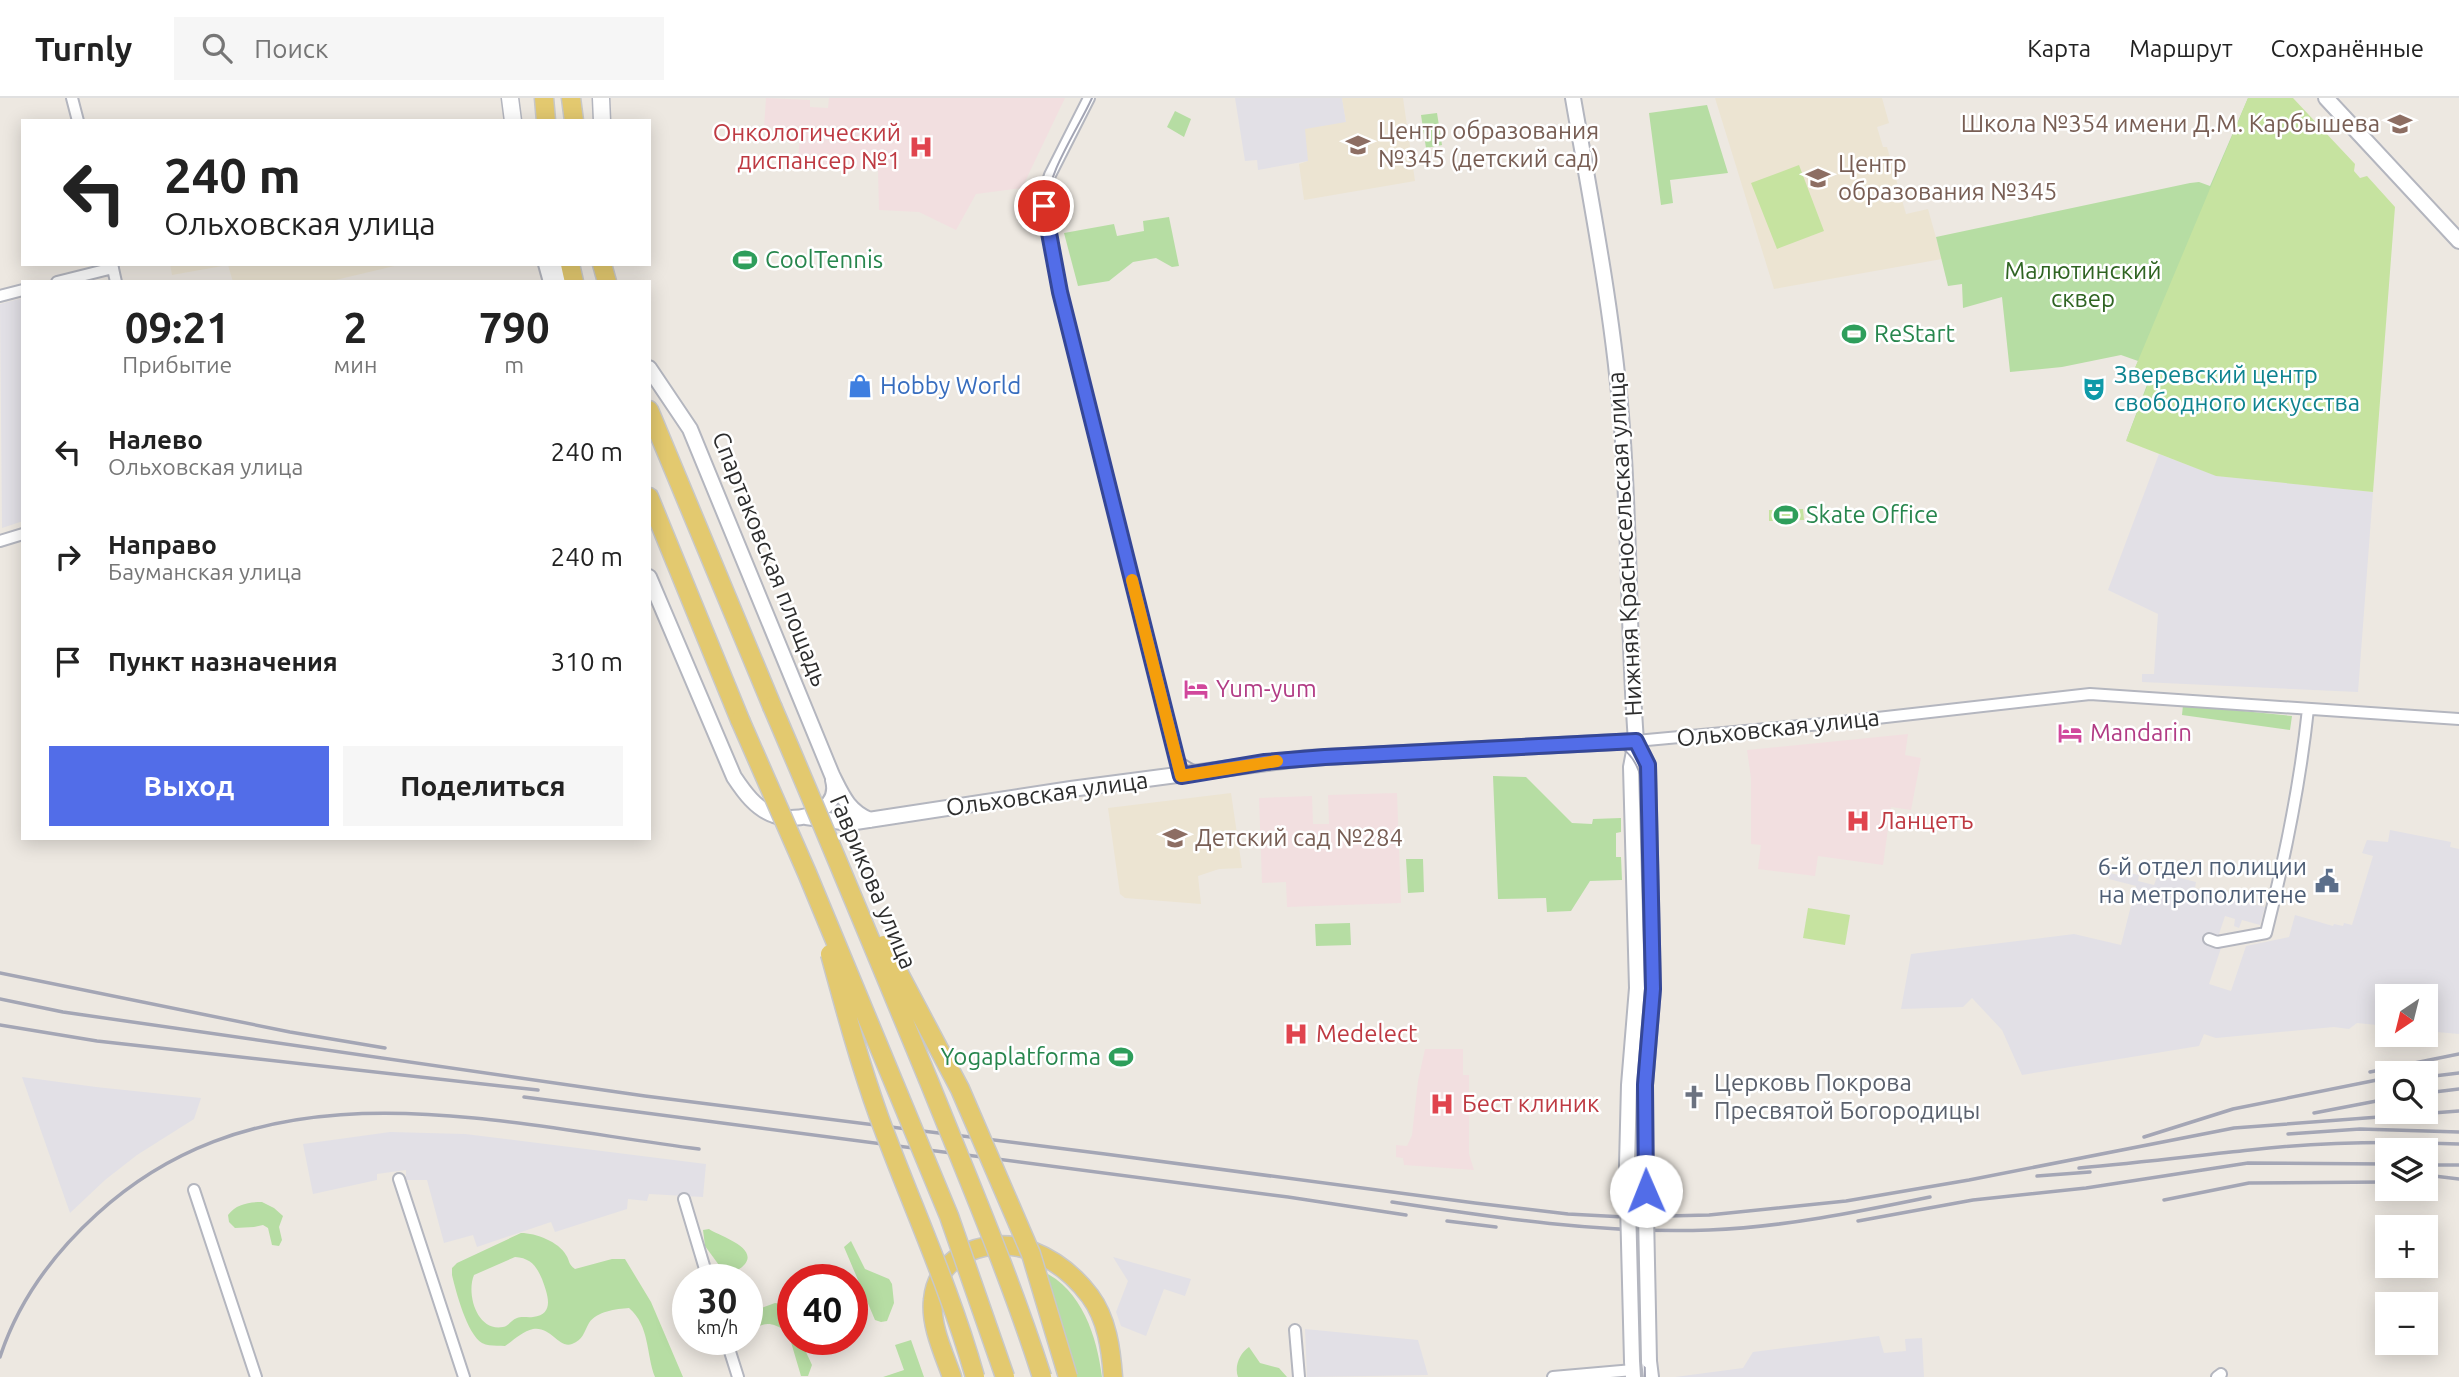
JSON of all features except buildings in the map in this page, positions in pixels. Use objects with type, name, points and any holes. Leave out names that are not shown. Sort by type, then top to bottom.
[{"type":"main road","points":[[510,98],[513,119]]},
{"type":"main road","points":[[544,98],[546,119]]},
{"type":"main road","points":[[571,98],[574,119]]},
{"type":"main road","points":[[601,98],[602,119]]},
{"type":"main road","name":"Гаврикова улица","points":[[651,415],[980,1206],[1042,1377]]},
{"type":"main road","points":[[651,502],[948,1216],[1005,1377]]},
{"type":"main road","points":[[836,856],[960,1089],[1031,1254],[1068,1377]]},
{"type":"main road","points":[[807,873],[849,1023],[879,1117],[966,1345],[975,1377]]},
{"type":"main road","points":[[952,1377],[935,1321],[932,1301],[938,1279],[953,1259],[972,1249],[1004,1245],[1031,1250],[1076,1279],[1092,1299],[1103,1321],[1111,1348],[1113,1377]]},
{"type":"street","points":[[72,98],[77,119]]},
{"type":"street","points":[[1089,98],[1050,175],[1044,206],[1069,331],[1181,776]]},
{"type":"street","name":"Нижняя Красносельская улица","points":[[1573,98],[1611,331],[1622,425],[1636,741],[1631,766],[1637,988],[1629,1085],[1627,1165],[1633,1369]]},
{"type":"street","points":[[2326,98],[2459,241]]},
{"type":"street","points":[[64,280],[112,266]]},
{"type":"street","points":[[0,296],[21,291]]},
{"type":"street","name":"Спартаковская площадь","points":[[651,371],[690,429],[832,775],[848,806],[857,814],[871,820]]},
{"type":"street","points":[[0,541],[21,535]]},
{"type":"street","points":[[651,582],[740,787],[755,803],[773,815],[785,818],[806,817],[827,806],[835,786],[832,775]]},
{"type":"street","name":"Ольховская улица","points":[[806,817],[849,823],[1265,762],[1636,741],[1833,723],[2090,694],[2459,719]]},
{"type":"street","points":[[2208,939],[2217,942],[2266,933],[2294,813],[2308,709]]},
{"type":"street","name":"Нижняя Красносельская улица","points":[[1636,741],[1648,765],[1653,937],[1653,989],[1645,1085],[1651,1377]]},
{"type":"street","points":[[399,1179],[464,1377]]},
{"type":"street","points":[[194,1190],[256,1377]]},
{"type":"street","points":[[684,1199],[704,1264]]},
{"type":"street","points":[[1295,1330],[1299,1377]]},
{"type":"street","points":[[731,1355],[738,1377]]},
{"type":"street","points":[[1553,1377],[1633,1369]]},
{"type":"shaded area","name":"Онкологический диспансер №1","points":[[766,98],[810,100],[810,107],[828,108],[829,98],[1065,98],[1022,188],[976,194],[956,230],[919,212],[879,210],[878,171],[798,164],[800,129],[764,127]]},
{"type":"shaded area","points":[[1235,98],[1342,98],[1346,122],[1308,161],[1258,170],[1257,160],[1245,161]]},
{"type":"shaded area","name":"Центр образования №345 (детский сад)","points":[[1342,98],[1403,98],[1415,181],[1304,200],[1299,164],[1308,161],[1305,129],[1346,122]]},
{"type":"shaded area","name":"Центр образования №345","points":[[1715,98],[1882,98],[1889,123],[1877,127],[1883,147],[1887,147],[1906,214],[1928,209],[1942,259],[1774,289]]},
{"type":"shaded area","points":[[170,266],[222,266],[172,275]]},
{"type":"shaded area","points":[[228,266],[395,266],[335,280],[232,280]]},
{"type":"shaded area","points":[[21,299],[21,522],[2,528],[0,304]]},
{"type":"shaded area","points":[[2159,454],[2217,476],[2373,492],[2358,692],[2142,682],[2142,674],[2154,674],[2158,614],[2108,590]]},
{"type":"shaded area","points":[[1908,734],[1905,755],[1921,758],[1911,810],[1891,807],[1883,865],[1818,856],[1815,876],[1758,869],[1761,845],[1751,844],[1751,778],[1747,750]]},
{"type":"shaded area","name":"Детский сад №284","points":[[1231,793],[1242,868],[1219,869],[1198,876],[1201,904],[1125,898],[1120,894],[1108,808]]},
{"type":"shaded area","points":[[1397,793],[1401,903],[1287,907],[1286,882],[1262,883],[1259,798],[1312,796],[1313,824],[1329,824],[1328,795]]},
{"type":"shaded area","points":[[2390,830],[2451,842],[2450,847],[2459,849],[2459,1034],[2438,1032],[2438,984],[2375,984],[2375,1025],[2357,1023],[2349,1029],[2334,1027],[2216,1038],[2204,1034],[2199,1046],[2022,1075],[2002,1030],[1972,998],[1963,1007],[1901,1009],[1911,954],[2074,934],[2121,945],[2136,886],[2109,879],[2110,873],[2127,877],[2129,873],[2139,875],[2138,881],[2154,885],[2157,877],[2167,880],[2168,875],[2196,882],[2195,888],[2265,907],[2260,925],[2242,920],[2239,928],[2234,926],[2235,919],[2225,916],[2218,937],[2208,944],[2221,948],[2209,984],[2231,991],[2246,946],[2289,937],[2295,915],[2333,926],[2343,926],[2344,923],[2352,925],[2373,856],[2362,853],[2367,840],[2388,842]]},
{"type":"shaded area","name":"Бест клиник","points":[[1425,1049],[1463,1049],[1463,1075],[1469,1075],[1469,1154],[1474,1170],[1404,1165],[1403,1158],[1396,1157],[1396,1145],[1407,1146],[1412,1135],[1418,1081]]},
{"type":"shaded area","points":[[22,1077],[201,1098],[194,1119],[137,1155],[70,1213]]},
{"type":"shaded area","points":[[390,1132],[465,1134],[706,1164],[703,1197],[649,1194],[647,1201],[628,1199],[627,1209],[555,1232],[551,1222],[477,1247],[473,1235],[444,1243],[427,1180],[406,1180],[406,1170],[377,1174],[377,1180],[313,1194],[303,1144]]},
{"type":"shaded area","points":[[1113,1257],[1191,1279],[1185,1296],[1164,1289],[1146,1336],[1121,1326],[1116,1312],[1128,1281]]},
{"type":"shaded area","points":[[1305,1329],[1418,1340],[1428,1375],[1307,1377]]},
{"type":"shaded area","points":[[1879,1336],[1884,1353],[1906,1351],[1905,1339],[1922,1338],[1924,1377],[1675,1377],[1743,1368],[1753,1352]]},
{"type":"green space","name":"Малютинский сквер","points":[[2248,98],[2293,98],[2126,441],[2151,374],[2135,368],[2138,361],[2121,355],[2062,367],[2010,372],[2002,297],[1963,308],[1962,284],[1948,286],[1936,237],[2190,183],[2199,182],[2210,186]]},
{"type":"green space","points":[[2248,98],[2293,98],[2355,164],[2354,171],[2360,178],[2367,176],[2395,207],[2373,492],[2216,476],[2126,441],[2152,374],[2135,368]]},
{"type":"green space","points":[[1707,105],[1728,173],[1670,180],[1673,203],[1661,205],[1649,113]]},
{"type":"green space","points":[[1175,111],[1191,119],[1184,137],[1167,127]]},
{"type":"green space","points":[[1437,113],[1442,145],[1426,148],[1421,115]]},
{"type":"green space","points":[[1799,165],[1824,231],[1777,249],[1751,183]]},
{"type":"green space","points":[[1169,217],[1179,266],[1172,267],[1156,258],[1133,262],[1109,281],[1078,286],[1064,233],[1114,224],[1117,236],[1144,231],[1143,221]]},
{"type":"green space","name":"Skate Office","points":[[1803,509],[1804,520],[1769,521],[1769,510]]},
{"type":"green space","points":[[2183,705],[2292,716],[2290,730],[2182,715]]},
{"type":"green space","points":[[1493,776],[1526,777],[1572,823],[1592,824],[1593,819],[1621,818],[1621,832],[1616,833],[1616,857],[1621,857],[1622,880],[1590,881],[1571,911],[1547,912],[1546,898],[1498,899]]},
{"type":"green space","points":[[1406,859],[1423,859],[1424,892],[1408,893]]},
{"type":"green space","points":[[1808,908],[1850,915],[1845,945],[1803,938]]},
{"type":"green space","points":[[1350,923],[1351,945],[1316,946],[1315,924]]},
{"type":"green space","points":[[262,1202],[283,1216],[279,1227],[282,1240],[279,1246],[272,1245],[268,1228],[263,1225],[235,1228],[229,1222],[228,1215],[235,1208]]},
{"type":"green space","points":[[709,1229],[742,1247],[748,1258],[745,1264],[718,1264],[705,1246],[703,1230]]},
{"type":"green space","points":[[521,1233],[553,1242],[563,1250],[575,1269],[612,1259],[625,1259],[651,1302],[683,1377],[655,1377],[641,1323],[629,1308],[602,1313],[592,1319],[581,1338],[572,1344],[567,1345],[539,1329],[526,1332],[505,1346],[482,1343],[472,1331],[459,1302],[452,1268],[457,1263]],"holes":[[[515,1257],[532,1263],[540,1274],[548,1302],[545,1312],[517,1318],[503,1327],[486,1324],[480,1318],[473,1301],[474,1275]]]},
{"type":"green space","points":[[851,1241],[862,1264],[851,1264],[844,1247]]},
{"type":"green space","points":[[868,1270],[889,1279],[892,1284],[894,1303],[887,1321],[875,1320],[868,1304]]},
{"type":"green space","points":[[1042,1271],[1068,1290],[1085,1316],[1096,1346],[1102,1377],[1072,1377]]},
{"type":"green space","points":[[777,1303],[777,1326],[763,1325],[763,1307]]},
{"type":"green space","points":[[911,1340],[924,1377],[883,1377],[904,1370],[895,1345]]},
{"type":"green space","points":[[1249,1347],[1260,1363],[1279,1368],[1287,1377],[1238,1377],[1239,1360]]},
{"type":"green space","points":[[795,1355],[807,1355],[812,1365],[808,1376],[801,1376]]},
{"type":"tram line","points":[[1092,98],[1057,166],[1047,206],[1062,287],[1179,754],[1194,765],[1212,768],[1305,755],[1600,739],[1623,748],[1637,766],[1642,782],[1646,988],[1638,1085],[1645,1377]]},
{"type":"railway","points":[[0,973],[290,1032],[385,1048]]},
{"type":"railway","points":[[0,999],[63,1012],[645,1096],[1475,1203],[1568,1214],[1624,1217],[1709,1215],[1846,1201],[1969,1180],[2234,1128],[2459,1111]]},
{"type":"railway","points":[[0,1025],[97,1041],[538,1090]]},
{"type":"railway","points":[[2370,1072],[2459,1054]]},
{"type":"railway","points":[[2438,1076],[2459,1073]]},
{"type":"railway","points":[[2144,1137],[2233,1109],[2375,1080]]},
{"type":"railway","points":[[2438,1092],[2459,1089]]},
{"type":"railway","points":[[524,1097],[1288,1197],[1406,1215]]},
{"type":"railway","points":[[2314,1113],[2375,1101]]},
{"type":"railway","points":[[0,1357],[27,1298],[52,1262],[81,1229],[97,1214],[164,1165],[234,1134],[309,1118],[385,1113],[464,1117],[699,1149]]},
{"type":"railway","points":[[2288,1134],[2360,1129],[2459,1132]]},
{"type":"railway","points":[[2079,1168],[2302,1145],[2380,1142],[2459,1144]]},
{"type":"railway","points":[[1858,1221],[1973,1200],[2086,1188],[2248,1163],[2375,1164]]},
{"type":"railway","points":[[2438,1165],[2459,1165]]},
{"type":"railway","points":[[2037,1176],[2090,1172]]},
{"type":"railway","points":[[2438,1176],[2459,1179]]},
{"type":"railway","points":[[2164,1200],[2249,1183],[2375,1182]]},
{"type":"railway","points":[[1392,1202],[1550,1224],[1669,1231],[1793,1222],[1930,1197]]},
{"type":"railway","points":[[1447,1221],[1496,1227]]},
{"type":"slow traffic","points":[[1132,580],[1181,776],[1277,761]]},
{"type":"place","name":"Школа №354 имени Д.М. Карбышева","points":[[2400,124]]},
{"type":"place","name":"Центр образования №345 (детский сад)","points":[[1358,145]]},
{"type":"place","name":"Онкологический диспансер №1","points":[[921,147]]},
{"type":"place","name":"Центр образования №345","points":[[1818,178]]},
{"type":"place","name":"CoolTennis","points":[[745,260]]},
{"type":"place","name":"ReStart","points":[[1854,334]]},
{"type":"place","name":"Hobby World","points":[[860,386]]},
{"type":"place","name":"Зверевский центр свободного искусства","points":[[2094,389]]},
{"type":"place","name":"Skate Office","points":[[1786,515]]},
{"type":"place","name":"Yum-yum","points":[[1196,689]]},
{"type":"place","name":"Mandarin","points":[[2070,733]]},
{"type":"place","name":"Ланцетъ","points":[[1858,821]]},
{"type":"place","name":"Детский сад №284","points":[[1175,838]]},
{"type":"place","name":"6-й отдел полиции на метрополитене","points":[[2327,881]]},
{"type":"place","name":"Medelect","points":[[1296,1034]]},
{"type":"place","name":"Yogaplatforma","points":[[1121,1057]]},
{"type":"place","name":"Церковь Покрова Пресвятой Богородицы","points":[[1694,1097]]},
{"type":"place","name":"Бест клиник","points":[[1442,1104]]},
{"type":"route","points":[[1044,206],[1060,292],[1083,388],[1181,776],[1265,762],[1325,757],[1636,741],[1648,765],[1653,937],[1653,989],[1645,1085],[1646,1191]]}]
